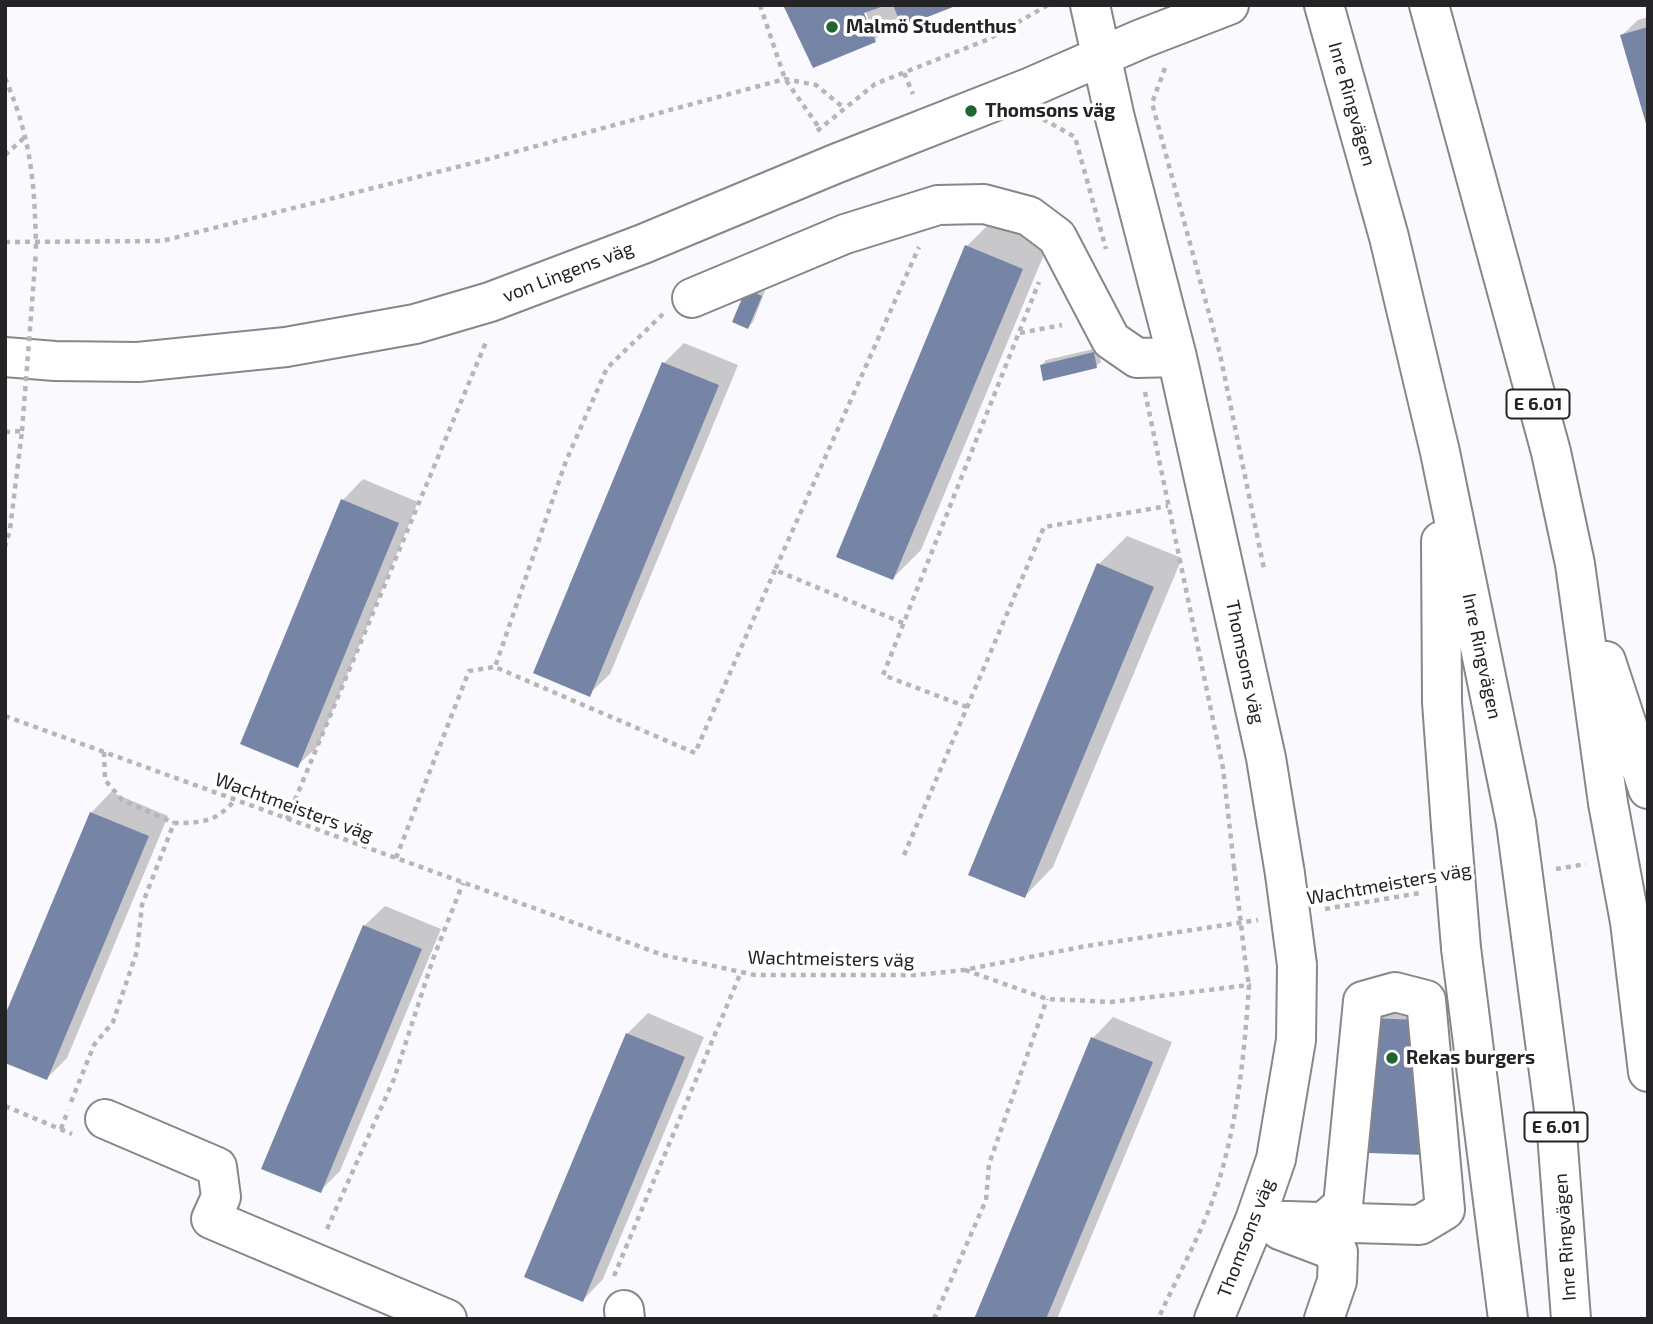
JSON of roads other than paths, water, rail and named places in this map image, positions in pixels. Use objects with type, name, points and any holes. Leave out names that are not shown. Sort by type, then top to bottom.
[{"type":"main road","name":"Thomsons väg","points":[[1090,5],[1177,357],[1266,758],[1297,965],[1296,1040],[1276,1159],[1255,1220],[1214,1319]]},
{"type":"main road","name":"von Lingens väg","points":[[5,357],[55,361],[138,362],[286,347],[415,324],[490,302],[643,244],[825,148],[1031,87],[1101,55],[1229,5]]},
{"type":"main road","name":"E 6.01","points":[[1430,9],[1551,452],[1575,564],[1608,803],[1630,922],[1648,1072]]},
{"type":"main road","name":"Inre Ringvägen","points":[[1329,22],[1390,237],[1440,452],[1516,823],[1557,1133],[1571,1319]]},
{"type":"main road","points":[[692,298],[845,234],[938,205],[984,204],[1030,216],[1057,237],[1111,340],[1137,358],[1177,357]]},
{"type":"main road","points":[[1440,452],[1442,702],[1451,826],[1461,947],[1508,1319]]},
{"type":"main road","points":[[1575,564],[1648,789]]},
{"type":"main road","points":[[1255,1220],[1420,1225],[1445,1210],[1426,1000],[1395,992],[1363,1001],[1343,1205],[1325,1221]]},
{"type":"main road","points":[[105,1119],[217,1167],[221,1197],[212,1219],[447,1319]]},
{"type":"main road","points":[[1255,1220],[1338,1252],[1337,1281],[1324,1319]]},
{"type":"place","name":"Malmö Studenthus","points":[[832,27]]},
{"type":"place","name":"Thomsons väg","points":[[971,111]]},
{"type":"place","name":"Rekas burgers","points":[[1392,1058]]}]
